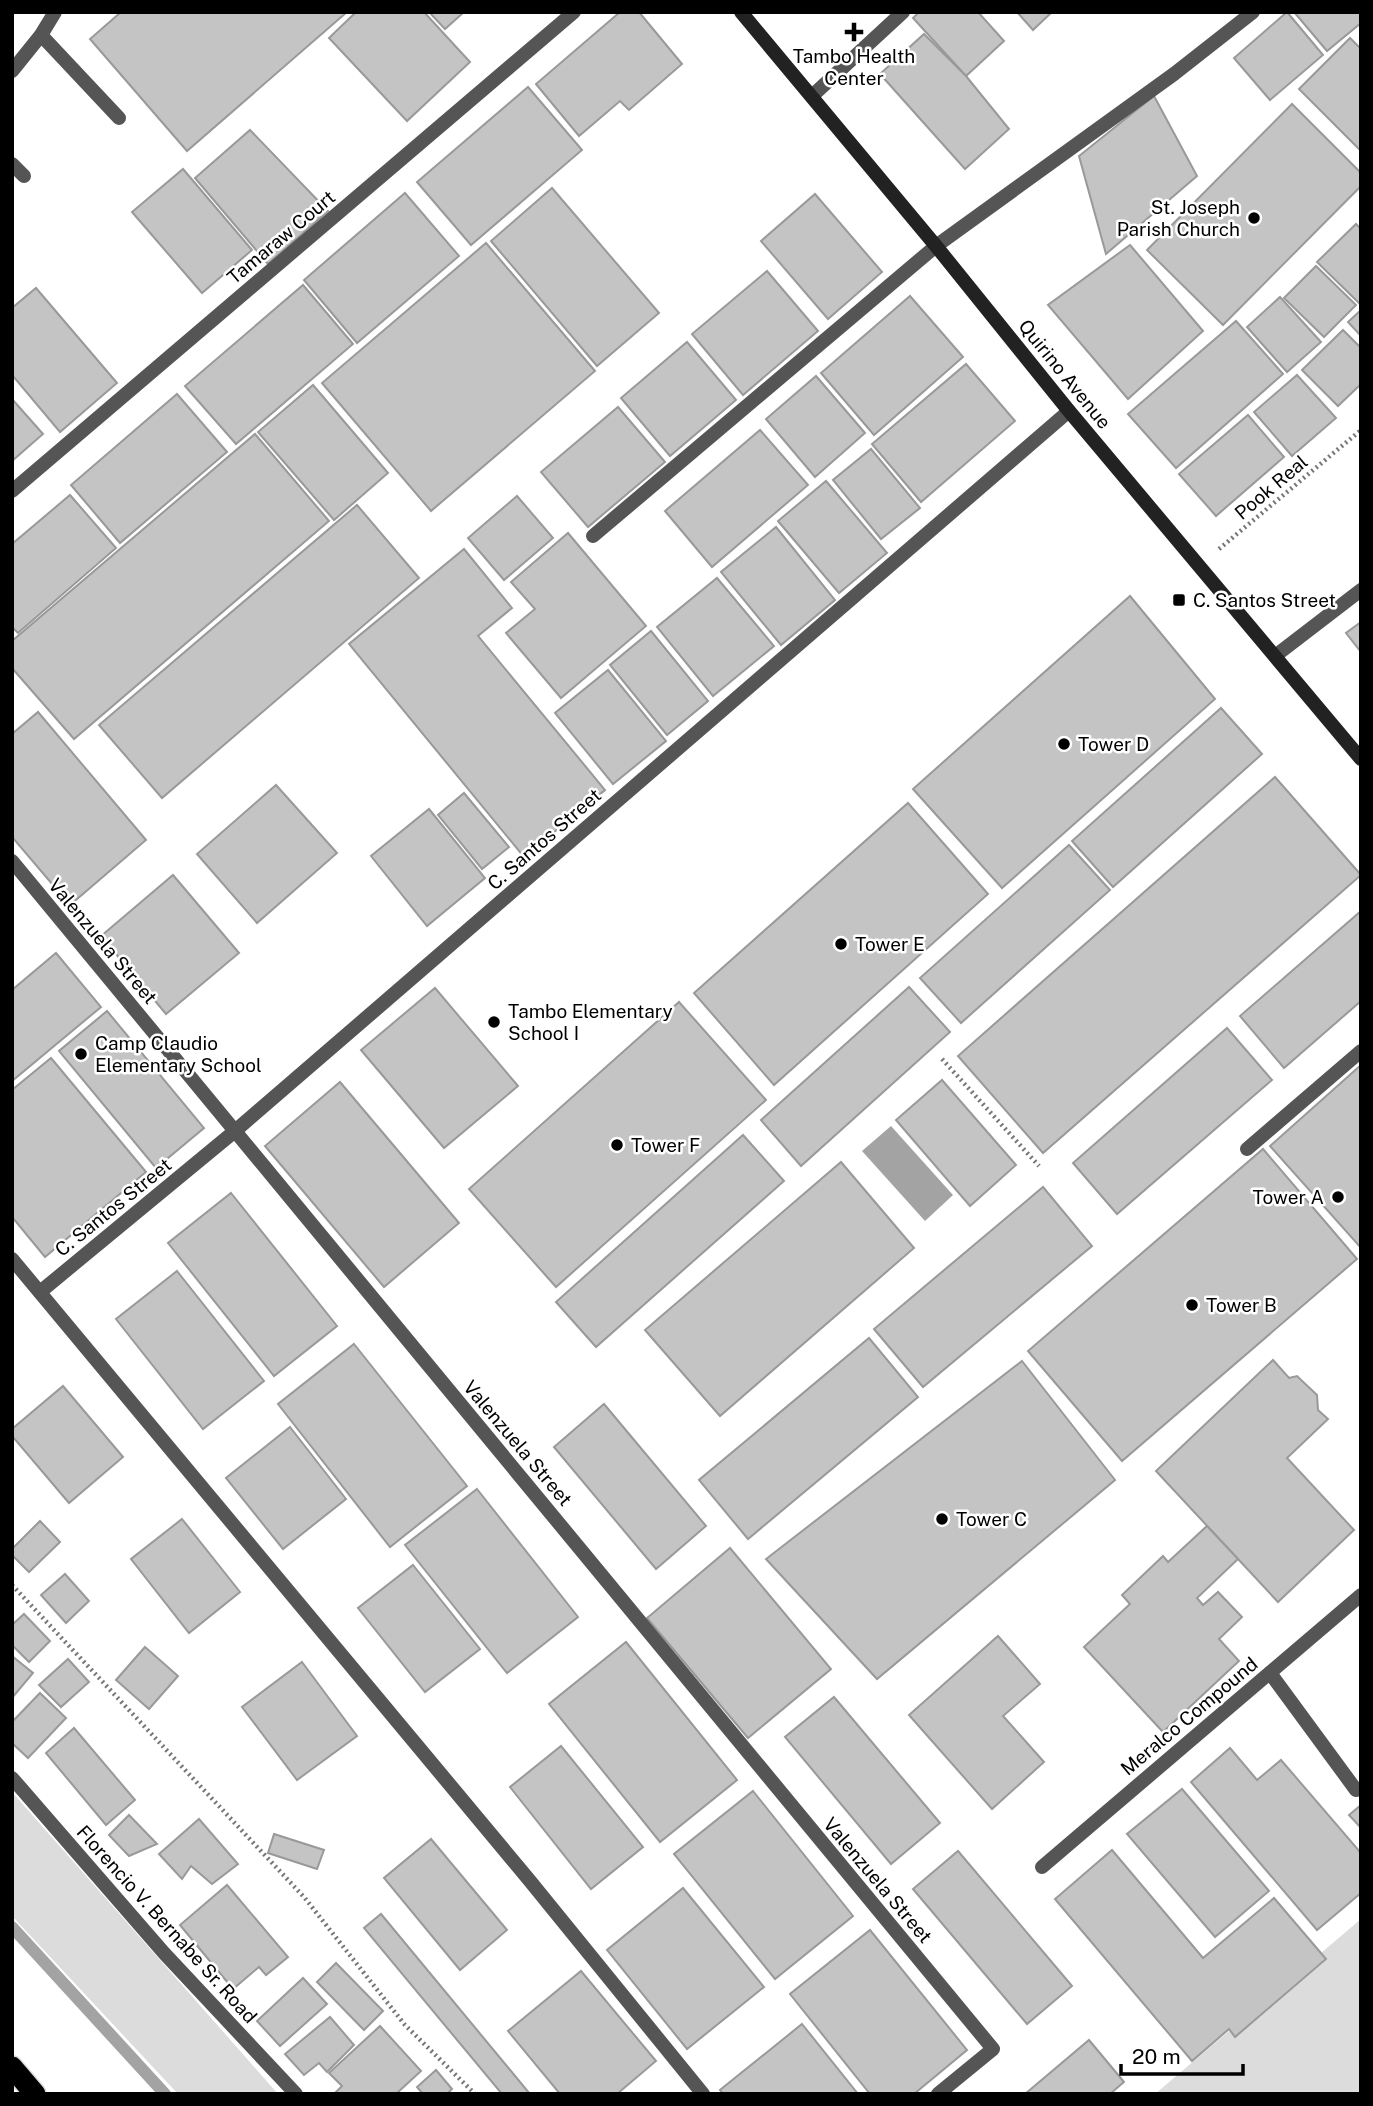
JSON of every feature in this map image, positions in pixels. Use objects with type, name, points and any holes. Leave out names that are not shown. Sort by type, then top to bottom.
[{"type":"highway","points":[[12,2067],[35,2094]]},
{"type":"main road","name":"Quirino Avenue","points":[[741,12],[1069,411],[1361,759]]},
{"type":"street","points":[[12,71],[41,35],[55,12]]},
{"type":"street","name":"Tamaraw Court","points":[[12,491],[574,12]]},
{"type":"street","points":[[812,96],[903,12]]},
{"type":"street","points":[[593,536],[936,246],[1174,74],[1253,12]]},
{"type":"street","points":[[41,35],[120,118]]},
{"type":"street","points":[[12,164],[24,176]]},
{"type":"street","name":"C. Santos Street","points":[[40,1292],[236,1131],[1069,411]]},
{"type":"street","points":[[1275,656],[1361,590]]},
{"type":"street","name":"Valenzuela Street","points":[[12,861],[993,2049],[938,2094]]},
{"type":"street","points":[[1247,1149],[1361,1051]]},
{"type":"street","points":[[12,1259],[530,1881],[702,2094]]},
{"type":"street","name":"Meralco Compound","points":[[1042,1867],[1361,1595]]},
{"type":"street","points":[[1270,1673],[1356,1790]]},
{"type":"street","name":"Florencio V. Bernabe Sr. Road","points":[[12,1778],[164,1953],[296,2094]]},
{"type":"path","name":"Pook Real","points":[[1199,566],[1361,430]]},
{"type":"path","points":[[942,1059],[1039,1166]]},
{"type":"path","points":[[12,1585],[304,1897],[405,2025],[475,2094]]},
{"type":"shaded area","points":[[891,1126],[953,1195],[925,1221],[862,1151]]},
{"type":"shaded area","points":[[12,1792],[278,2094],[178,2094],[12,1916]]},
{"type":"shaded area","points":[[1361,1919],[1361,2094],[1155,2094]]},
{"type":"building","points":[[121,12],[347,12],[187,151],[90,39]]},
{"type":"building","points":[[356,12],[424,12],[470,62],[407,121],[329,38]]},
{"type":"building","points":[[429,12],[464,12],[445,29]]},
{"type":"building","points":[[620,12],[639,12],[682,64],[629,110],[620,101],[579,136],[536,84]]},
{"type":"building","points":[[919,12],[978,12],[1004,41],[966,76],[913,18]]},
{"type":"building","points":[[1017,12],[1052,12],[1033,30]]},
{"type":"building","points":[[1287,12],[1323,55],[1270,100],[1234,58]]},
{"type":"building","points":[[1294,12],[1361,12],[1361,23],[1327,51]]},
{"type":"building","points":[[924,34],[966,76],[1009,129],[965,169],[880,74]]},
{"type":"building","points":[[1350,38],[1361,49],[1361,151],[1299,89]]},
{"type":"building","points":[[528,87],[582,150],[471,245],[417,182]]},
{"type":"building","points":[[1154,96],[1197,176],[1106,254],[1079,156]]},
{"type":"building","name":"St. Joseph Parish Church","points":[[1292,104],[1361,173],[1361,186],[1223,325],[1147,250]]},
{"type":"building","points":[[250,130],[328,211],[268,264],[195,178]]},
{"type":"building","points":[[183,169],[252,250],[202,293],[132,212]]},
{"type":"building","points":[[552,188],[659,313],[597,366],[491,241]]},
{"type":"building","points":[[405,193],[459,256],[357,343],[304,280]]},
{"type":"building","points":[[815,194],[882,272],[828,319],[761,241]]},
{"type":"building","points":[[1356,224],[1361,229],[1359,303],[1317,262]]},
{"type":"building","points":[[486,243],[595,371],[431,511],[322,383]]},
{"type":"building","points":[[1130,245],[1203,331],[1128,399],[1048,305]]},
{"type":"building","points":[[1316,266],[1356,305],[1324,337],[1284,298]]},
{"type":"building","points":[[767,271],[818,331],[743,395],[692,334]]},
{"type":"building","points":[[303,285],[353,344],[236,444],[185,386]]},
{"type":"building","points":[[36,288],[117,383],[60,432],[12,375],[12,308]]},
{"type":"building","points":[[910,296],[963,357],[874,435],[821,373]]},
{"type":"building","points":[[1280,297],[1321,342],[1287,372],[1247,327]]},
{"type":"building","points":[[1361,310],[1361,336],[1348,322]]},
{"type":"building","points":[[1236,321],[1283,374],[1176,468],[1128,414]]},
{"type":"building","points":[[1343,330],[1361,348],[1361,384],[1338,406],[1302,370]]},
{"type":"building","points":[[687,342],[736,400],[670,456],[621,398]]},
{"type":"building","points":[[966,364],[1015,421],[921,502],[872,444]]},
{"type":"building","points":[[1297,375],[1336,418],[1292,456],[1254,412]]},
{"type":"building","points":[[816,376],[865,433],[815,477],[766,419]]},
{"type":"building","points":[[313,385],[388,473],[334,520],[258,432]]},
{"type":"building","points":[[177,394],[227,452],[120,543],[71,485]]},
{"type":"building","points":[[12,399],[43,434],[12,461]]},
{"type":"building","points":[[618,407],[665,462],[588,527],[541,472]]},
{"type":"building","points":[[1248,415],[1284,457],[1216,516],[1179,474]]},
{"type":"building","points":[[760,430],[808,485],[712,567],[665,511]]},
{"type":"building","points":[[255,434],[329,521],[74,739],[12,668],[12,641]]},
{"type":"building","points":[[871,449],[920,508],[881,539],[833,480]]},
{"type":"building","points":[[826,481],[887,553],[839,593],[778,521]]},
{"type":"building","points":[[70,495],[116,548],[18,633],[12,627],[12,544]]},
{"type":"building","points":[[517,496],[553,538],[504,580],[468,538]]},
{"type":"building","points":[[357,505],[419,578],[162,798],[99,725]]},
{"type":"building","points":[[776,527],[835,600],[781,645],[721,572]]},
{"type":"building","points":[[568,533],[646,626],[561,698],[506,633],[535,609],[511,582]]},
{"type":"building","points":[[464,549],[512,608],[478,636],[605,790],[524,857],[349,644]]},
{"type":"building","points":[[717,578],[774,646],[713,696],[657,627]]},
{"type":"building","name":"Tower D","points":[[1130,596],[1215,699],[1002,888],[913,789]]},
{"type":"building","points":[[1361,622],[1361,652],[1346,633]]},
{"type":"building","points":[[651,631],[708,701],[667,735],[610,665]]},
{"type":"building","points":[[608,670],[666,741],[613,784],[555,713]]},
{"type":"building","points":[[1221,708],[1262,754],[1113,887],[1072,841]]},
{"type":"building","points":[[38,712],[146,840],[70,905],[12,837],[12,734]]},
{"type":"building","points":[[1275,777],[1361,875],[1043,1153],[958,1056]]},
{"type":"building","points":[[276,785],[337,853],[257,923],[197,854]]},
{"type":"building","points":[[464,793],[509,847],[482,869],[438,815]]},
{"type":"building","name":"Tower E","points":[[908,803],[988,894],[774,1085],[694,993]]},
{"type":"building","points":[[429,809],[485,878],[427,926],[371,856]]},
{"type":"building","points":[[1069,845],[1110,890],[961,1023],[920,978]]},
{"type":"building","points":[[173,875],[239,953],[166,1014],[101,936]]},
{"type":"building","points":[[1361,911],[1361,1001],[1284,1068],[1240,1016]]},
{"type":"building","points":[[56,953],[101,1007],[12,1081],[12,990]]},
{"type":"building","points":[[909,987],[950,1032],[801,1166],[761,1120]]},
{"type":"building","points":[[435,988],[518,1086],[444,1148],[361,1050]]},
{"type":"building","name":"Tower F","points":[[679,1002],[766,1100],[556,1287],[469,1189]]},
{"type":"building","points":[[107,1011],[204,1128],[156,1168],[59,1051]]},
{"type":"building","points":[[1227,1028],[1272,1080],[1117,1214],[1073,1163]]},
{"type":"building","points":[[51,1058],[146,1172],[45,1257],[12,1217],[12,1090]]},
{"type":"building","name":"Tower A","points":[[1361,1065],[1361,1248],[1270,1146]]},
{"type":"building","points":[[942,1080],[1016,1165],[970,1206],[896,1120]]},
{"type":"building","points":[[340,1082],[459,1223],[384,1287],[265,1146]]},
{"type":"building","points":[[743,1135],[784,1181],[596,1347],[556,1302]]},
{"type":"building","name":"Tower B","points":[[1263,1149],[1357,1259],[1122,1461],[1028,1351]]},
{"type":"building","points":[[841,1162],[914,1248],[720,1416],[645,1330]]},
{"type":"building","points":[[1043,1187],[1092,1246],[923,1387],[874,1329]]},
{"type":"building","points":[[231,1193],[337,1326],[274,1376],[168,1243]]},
{"type":"building","points":[[177,1271],[264,1381],[203,1429],[116,1319]]},
{"type":"building","points":[[869,1338],[918,1397],[748,1539],[699,1480]]},
{"type":"building","points":[[354,1344],[467,1486],[390,1547],[278,1404]]},
{"type":"building","points":[[1273,1360],[1289,1378],[1297,1376],[1317,1395],[1318,1410],[1328,1419],[1287,1458],[1354,1530],[1278,1602],[1156,1471]]},
{"type":"building","name":"Tower C","points":[[1022,1361],[1115,1480],[877,1679],[766,1559]]},
{"type":"building","points":[[63,1386],[123,1457],[69,1503],[12,1436],[12,1429]]},
{"type":"building","points":[[604,1404],[706,1526],[656,1569],[554,1447]]},
{"type":"building","points":[[290,1427],[346,1499],[283,1549],[226,1478]]},
{"type":"building","points":[[477,1489],[578,1617],[507,1673],[405,1545]]},
{"type":"building","points":[[182,1519],[240,1592],[189,1633],[131,1559]]},
{"type":"building","points":[[40,1521],[60,1542],[29,1572],[12,1555],[12,1549]]},
{"type":"building","points":[[1207,1526],[1238,1559],[1197,1598],[1203,1605],[1218,1592],[1242,1617],[1219,1639],[1239,1661],[1163,1732],[1084,1647],[1130,1604],[1122,1595],[1163,1556],[1168,1562]]},
{"type":"building","points":[[730,1548],[831,1669],[748,1738],[647,1618]]},
{"type":"building","points":[[413,1565],[480,1649],[425,1692],[358,1608]]},
{"type":"building","points":[[65,1574],[89,1601],[66,1623],[41,1595]]},
{"type":"building","points":[[24,1614],[50,1641],[29,1662],[12,1645],[12,1625]]},
{"type":"building","points":[[998,1636],[1040,1684],[1003,1716],[1044,1762],[992,1809],[909,1715]]},
{"type":"building","points":[[626,1642],[737,1780],[660,1842],[549,1704]]},
{"type":"building","points":[[145,1647],[178,1676],[149,1709],[116,1680]]},
{"type":"building","points":[[12,1656],[33,1673],[12,1698]]},
{"type":"building","points":[[68,1659],[89,1682],[61,1707],[39,1685]]},
{"type":"building","points":[[302,1662],[357,1736],[297,1780],[242,1707]]},
{"type":"building","points":[[40,1693],[66,1718],[28,1758],[12,1743],[12,1722]]},
{"type":"building","points":[[834,1697],[940,1823],[891,1864],[785,1737]]},
{"type":"building","points":[[74,1728],[135,1800],[106,1825],[46,1753]]},
{"type":"building","points":[[561,1746],[643,1847],[591,1889],[510,1787]]},
{"type":"building","points":[[1230,1748],[1257,1780],[1281,1760],[1361,1853],[1361,1893],[1317,1930],[1191,1782]]},
{"type":"building","points":[[1182,1789],[1269,1891],[1215,1937],[1127,1834]]},
{"type":"building","points":[[753,1791],[853,1916],[775,1979],[674,1854]]},
{"type":"building","points":[[1361,1805],[1361,1828],[1349,1815]]},
{"type":"building","points":[[129,1815],[157,1844],[129,1856],[109,1835]]},
{"type":"building","points":[[199,1819],[238,1864],[212,1884],[191,1866],[182,1879],[159,1854]]},
{"type":"building","points":[[274,1834],[324,1850],[317,1869],[268,1853]]},
{"type":"building","points":[[431,1839],[507,1930],[460,1970],[384,1878]]},
{"type":"building","points":[[1112,1850],[1203,1958],[1274,1898],[1326,1959],[1235,2037],[1229,2029],[1192,2061],[1055,1899]]},
{"type":"building","points":[[958,1851],[1072,1986],[1027,2024],[913,1889]]},
{"type":"building","points":[[227,1885],[288,1957],[266,1975],[259,1967],[233,1989],[180,1925]]},
{"type":"building","points":[[683,1888],[764,1987],[687,2049],[607,1950]]},
{"type":"building","points":[[381,1914],[530,2094],[502,2094],[364,1928]]},
{"type":"building","points":[[870,1930],[967,2050],[914,2094],[870,2094],[790,1994]]},
{"type":"building","points":[[336,1963],[383,2011],[364,2030],[317,1982]]},
{"type":"building","points":[[581,1971],[656,2061],[617,2094],[560,2094],[508,2031]]},
{"type":"building","points":[[303,1978],[327,2004],[280,2046],[257,2021]]},
{"type":"building","points":[[330,2017],[354,2045],[327,2072],[319,2063],[304,2075],[285,2054]]},
{"type":"building","points":[[802,2024],[858,2094],[723,2094],[720,2090]]},
{"type":"building","points":[[380,2026],[421,2071],[396,2094],[334,2094],[342,2086],[329,2073]]},
{"type":"building","points":[[1089,2040],[1124,2082],[1110,2094],[1025,2094]]},
{"type":"building","points":[[436,2070],[452,2089],[447,2094],[423,2094],[417,2087]]},
{"type":"waterway","points":[[12,1927],[165,2094]]},
{"type":"place","name":"Tambo Health Center","points":[[854,32]]},
{"type":"place","name":"St. Joseph Parish Church","points":[[1254,218]]},
{"type":"place","name":"C. Santos Street","points":[[1179,600]]},
{"type":"place","name":"Tower D","points":[[1064,744]]},
{"type":"place","name":"Tower E","points":[[841,944]]},
{"type":"place","name":"Tambo Elementary School I","points":[[494,1022]]},
{"type":"place","name":"Camp Claudio Elementary School","points":[[81,1054]]},
{"type":"place","name":"Tower F","points":[[617,1145]]},
{"type":"place","name":"Tower A","points":[[1338,1197]]},
{"type":"place","name":"Tower B","points":[[1192,1305]]},
{"type":"place","name":"Tower C","points":[[942,1519]]}]
